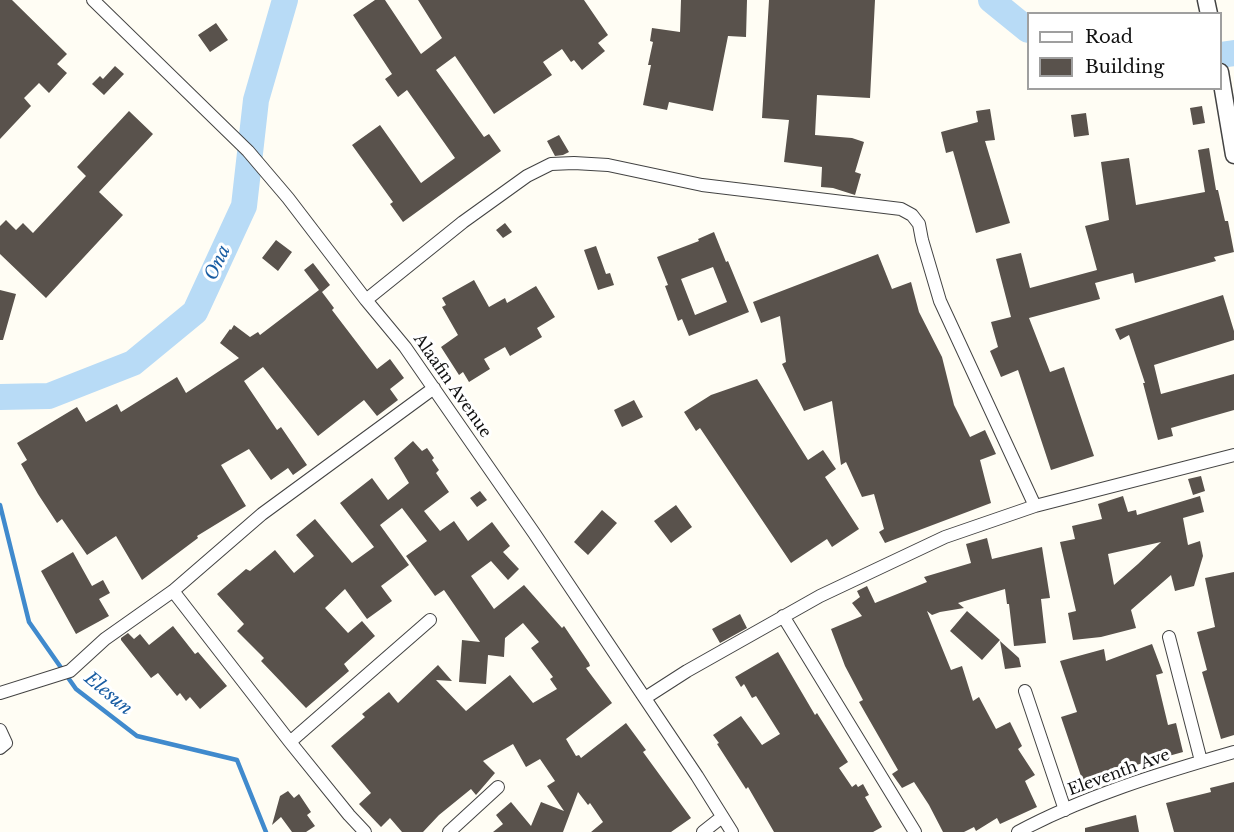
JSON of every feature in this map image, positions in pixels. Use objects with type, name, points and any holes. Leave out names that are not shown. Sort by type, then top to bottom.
[{"type":"street","name":"Alaafin Avenue","points":[[93,0],[248,151],[288,198],[405,347],[645,698],[732,832]]},
{"type":"street","points":[[1222,78],[1234,155]]},
{"type":"street","points":[[366,300],[463,222],[527,176],[551,164],[608,165],[702,185],[902,209],[912,215],[919,224],[940,301],[1035,506]]},
{"type":"street","points":[[0,693],[70,671],[105,639],[173,591],[262,514],[434,388]]},
{"type":"street","points":[[645,698],[783,616],[945,537],[1035,506],[1234,455]]},
{"type":"street","points":[[173,591],[290,742],[365,832]]},
{"type":"street","points":[[783,616],[915,832]]},
{"type":"street","points":[[290,742],[430,620]]},
{"type":"street","points":[[1169,637],[1201,761]]},
{"type":"street","points":[[1024,691],[1065,810]]},
{"type":"street","points":[[0,730],[6,743],[0,748]]},
{"type":"street","name":"Eleventh Ave","points":[[1018,832],[1065,810],[1201,761],[1234,752]]},
{"type":"street","points":[[448,832],[498,787]]},
{"type":"street","points":[[703,832],[722,817]]},
{"type":"building","points":[[0,0],[12,0],[67,54],[57,64],[67,73],[49,93],[39,83],[24,98],[31,106],[0,139]]},
{"type":"building","points":[[375,0],[385,0],[421,54],[442,38],[418,0],[584,0],[608,35],[598,43],[605,51],[582,70],[574,60],[571,62],[562,49],[543,62],[552,75],[494,114],[455,56],[436,70],[484,137],[489,134],[501,151],[403,222],[390,204],[393,202],[352,145],[380,125],[421,183],[455,158],[407,90],[398,97],[385,79],[392,74],[353,15]]},
{"type":"building","points":[[681,0],[747,0],[746,37],[728,36],[713,111],[669,102],[667,110],[643,105],[651,65],[648,65],[653,42],[650,41],[652,28],[680,32]]},
{"type":"building","points":[[769,0],[875,0],[870,98],[817,95],[815,135],[852,138],[864,142],[855,172],[861,174],[855,195],[821,187],[822,167],[784,162],[789,120],[762,118]]},
{"type":"building","points":[[216,23],[228,40],[210,52],[198,35]]},
{"type":"building","points":[[115,66],[124,74],[104,95],[92,84],[100,76],[103,79]]},
{"type":"building","points":[[1202,106],[1205,123],[1193,125],[1190,108]]},
{"type":"building","points":[[990,109],[995,140],[985,141],[1010,223],[976,233],[953,151],[946,153],[941,132],[978,122],[976,111]]},
{"type":"building","points":[[129,111],[153,134],[99,192],[123,215],[46,298],[0,254],[0,226],[6,220],[16,230],[23,223],[33,233],[86,176],[77,167]]},
{"type":"building","points":[[1086,113],[1089,135],[1074,137],[1071,115]]},
{"type":"building","points":[[559,135],[569,152],[555,156],[547,141]]},
{"type":"building","points":[[1209,148],[1216,190],[1218,190],[1225,221],[1228,221],[1234,252],[1214,257],[1216,261],[1135,283],[1133,273],[1095,283],[1100,299],[1029,318],[1050,372],[1064,367],[1094,456],[1051,470],[1018,370],[1001,377],[990,351],[998,347],[991,322],[1011,317],[996,259],[1021,253],[1030,288],[1097,270],[1085,226],[1109,220],[1101,162],[1129,158],[1136,205],[1205,192],[1198,150]]},
{"type":"building","points":[[505,223],[512,232],[503,238],[496,230]]},
{"type":"building","points":[[714,232],[749,312],[689,336],[682,319],[678,321],[657,257],[699,241],[698,239]],"holes":[[[713,267],[727,302],[695,315],[681,279]]]},
{"type":"building","points":[[276,240],[292,252],[278,271],[262,258]]},
{"type":"building","points":[[596,246],[606,274],[610,273],[614,285],[598,290],[584,250]]},
{"type":"building","points":[[878,254],[892,289],[911,282],[919,312],[942,357],[954,405],[970,437],[985,430],[996,454],[980,460],[991,503],[885,543],[879,532],[884,529],[874,494],[862,497],[846,462],[841,465],[832,401],[804,411],[782,364],[786,362],[780,316],[761,323],[753,302]]},
{"type":"building","points":[[313,263],[330,285],[322,292],[334,308],[332,310],[377,369],[390,359],[404,378],[390,389],[398,400],[377,416],[364,400],[318,436],[263,367],[244,381],[277,430],[281,427],[307,465],[293,475],[288,468],[271,480],[249,449],[221,465],[246,506],[197,536],[198,538],[142,580],[116,536],[87,555],[62,519],[57,523],[38,494],[21,464],[27,460],[17,443],[77,407],[86,422],[117,404],[121,412],[177,377],[186,393],[239,358],[220,343],[234,325],[250,337],[258,332],[260,335],[319,290],[304,270]]},
{"type":"building","points":[[474,280],[489,307],[505,298],[507,303],[536,286],[555,317],[537,328],[542,337],[510,356],[505,347],[484,359],[490,369],[469,382],[463,372],[459,375],[441,347],[458,335],[442,307],[446,305],[442,298]]},
{"type":"building","points":[[0,290],[16,294],[3,340],[0,340]]},
{"type":"building","points":[[1223,295],[1234,331],[1234,340],[1154,365],[1161,394],[1234,374],[1234,410],[1171,428],[1173,436],[1158,440],[1143,383],[1145,383],[1129,335],[1120,340],[1115,329]]},
{"type":"building","points":[[757,379],[808,460],[823,450],[836,469],[825,477],[859,529],[832,547],[827,539],[791,563],[700,428],[696,431],[684,412],[711,395]]},
{"type":"building","points":[[634,400],[643,417],[622,427],[614,410]]},
{"type":"building","points":[[413,441],[422,451],[427,448],[439,470],[436,473],[449,492],[424,511],[440,531],[454,521],[468,541],[492,522],[510,546],[503,552],[519,569],[508,580],[491,561],[471,576],[494,609],[524,585],[562,628],[564,626],[589,663],[590,666],[586,668],[612,703],[566,739],[576,756],[579,755],[581,758],[626,723],[646,750],[643,752],[691,818],[671,832],[591,832],[603,822],[590,803],[588,805],[578,792],[563,832],[493,832],[503,824],[496,815],[511,802],[531,826],[541,802],[564,811],[547,786],[555,781],[540,759],[526,767],[513,744],[483,761],[495,773],[476,795],[471,789],[439,815],[423,832],[402,832],[390,818],[381,827],[359,804],[371,793],[331,746],[365,717],[362,714],[389,692],[398,703],[438,665],[452,681],[436,680],[466,711],[510,675],[533,703],[557,689],[550,679],[553,677],[531,648],[539,642],[523,623],[505,638],[504,657],[488,655],[486,684],[459,682],[462,640],[480,642],[444,590],[435,596],[406,556],[427,541],[402,508],[380,525],[409,565],[381,586],[392,601],[367,619],[345,589],[325,608],[348,633],[362,621],[375,636],[344,664],[349,671],[306,708],[261,661],[264,658],[237,631],[244,624],[217,594],[246,569],[250,571],[275,550],[294,573],[314,556],[296,535],[315,519],[352,563],[374,547],[340,503],[372,478],[388,500],[409,483],[394,458]]},
{"type":"building","points":[[1201,476],[1205,491],[1193,495],[1188,479]]},
{"type":"building","points":[[480,491],[487,500],[477,507],[470,498]]},
{"type":"building","points":[[1123,496],[1128,512],[1136,510],[1137,515],[1200,496],[1204,512],[1183,518],[1188,545],[1200,541],[1203,556],[1194,586],[1175,591],[1171,575],[1131,610],[1136,628],[1101,637],[1073,640],[1068,613],[1076,611],[1060,542],[1075,539],[1072,526],[1102,519],[1098,504]],"holes":[[[1161,542],[1114,585],[1108,554]]]},
{"type":"building","points":[[676,505],[692,527],[671,543],[654,521]]},
{"type":"building","points":[[602,510],[617,523],[588,555],[574,542]]},
{"type":"building","points":[[987,538],[992,559],[1042,547],[1050,598],[1041,599],[1046,643],[1014,646],[1005,589],[958,603],[964,608],[932,615],[927,611],[951,670],[962,666],[973,701],[979,697],[996,729],[1010,722],[1022,746],[1018,749],[1035,775],[1025,781],[1037,807],[1000,824],[997,818],[976,831],[974,827],[964,832],[943,832],[914,782],[902,788],[892,774],[898,770],[859,702],[863,700],[845,666],[831,629],[862,616],[852,603],[860,597],[857,591],[867,586],[875,603],[927,582],[924,577],[971,563],[966,544]]},
{"type":"building","points":[[73,552],[92,586],[103,580],[110,593],[99,599],[109,616],[76,634],[41,571]]},
{"type":"building","points":[[1234,572],[1234,735],[1221,739],[1202,672],[1207,670],[1197,632],[1215,627],[1205,578]]},
{"type":"building","points":[[967,611],[1000,640],[982,660],[950,631]]},
{"type":"building","points":[[740,614],[747,628],[720,643],[712,629]]},
{"type":"building","points":[[173,626],[195,654],[198,652],[227,686],[200,709],[190,697],[186,701],[180,693],[177,696],[158,673],[151,678],[121,640],[128,633],[134,639],[140,634],[149,645]]},
{"type":"building","points":[[1000,641],[1019,658],[1021,667],[1005,669]]},
{"type":"building","points":[[1152,644],[1163,673],[1156,675],[1168,725],[1176,723],[1183,752],[1129,767],[1130,769],[1084,785],[1061,717],[1077,712],[1060,661],[1104,649],[1106,661]]},
{"type":"building","points":[[778,652],[815,715],[817,713],[848,762],[839,768],[852,787],[856,784],[858,787],[863,784],[869,795],[865,797],[882,827],[873,832],[774,832],[748,787],[746,789],[717,744],[719,743],[713,735],[741,716],[762,745],[780,734],[756,696],[752,698],[744,684],[741,687],[735,677]]},
{"type":"building","points":[[1234,782],[1234,832],[1174,832],[1166,803],[1211,792],[1210,788]]},
{"type":"building","points":[[288,791],[294,798],[299,794],[311,812],[307,815],[315,826],[306,832],[292,832],[281,817],[272,825],[280,796]]},
{"type":"building","points":[[1136,815],[1139,832],[1085,832],[1085,828]]},
{"type":"waterway","name":"Ona","points":[[0,397],[49,396],[133,363],[195,312],[244,206],[256,100],[285,0]]},
{"type":"waterway","name":"Ona","points":[[991,0],[1027,29]]},
{"type":"waterway","name":"Ona","points":[[1222,55],[1234,53]]},
{"type":"waterway","name":"Elesun","points":[[0,505],[29,622],[76,689],[137,736],[237,760],[266,832]]}]
